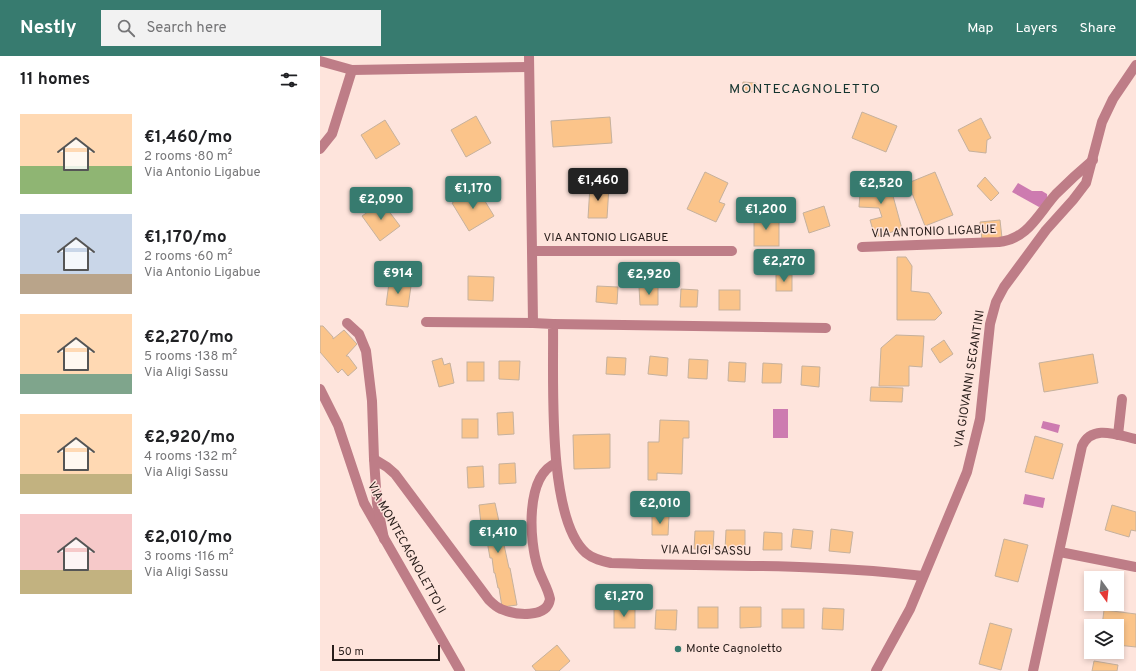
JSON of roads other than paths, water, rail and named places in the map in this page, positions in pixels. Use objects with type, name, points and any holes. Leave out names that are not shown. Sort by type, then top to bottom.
[{"type":"street","name":"VIA ANTONIO LIGABUE","points":[[529,56],[532,251],[732,251]]},
{"type":"street","points":[[320,61],[352,70],[529,67]]},
{"type":"street","name":"VIA GIOVANNI SEGANTINI","points":[[876,671],[910,609],[963,482],[974,445],[984,387],[990,324],[996,302],[1009,281],[1046,230],[1083,188],[1093,160],[1102,122],[1113,99],[1136,65]]},
{"type":"street","points":[[320,149],[332,134],[352,70]]},
{"type":"street","name":"VIA ANTONIO LIGABUE","points":[[862,247],[999,242],[1016,238],[1026,231],[1059,191],[1093,160]]},
{"type":"street","points":[[532,251],[533,323]]},
{"type":"street","points":[[426,322],[826,328]]},
{"type":"street","points":[[347,324],[359,334],[366,351],[372,401],[376,494],[384,539]]},
{"type":"street","name":"VIA ALIGI SASSU","points":[[553,324],[556,463],[561,497],[569,525],[583,549],[599,560],[618,563],[839,567],[923,576]]},
{"type":"street","name":"VIA MONTECAGNOLETTO II","points":[[320,389],[338,425],[359,491],[384,539],[460,671]]},
{"type":"street","points":[[1118,435],[1122,399]]},
{"type":"street","points":[[1033,671],[1084,442],[1091,435],[1096,433],[1118,435],[1136,439]]},
{"type":"street","points":[[374,459],[395,474],[488,600],[502,609],[526,613],[540,612],[546,608],[549,603],[549,595],[538,568],[534,553],[532,524],[537,487],[540,478],[547,468],[556,463]]},
{"type":"street","points":[[1060,552],[1136,566]]},
{"type":"place","name":"Monte Cagnoletto","points":[[678,649]]},
{"type":"district","name":"MONTECAGNOLETTO","points":[[805,89]]}]
